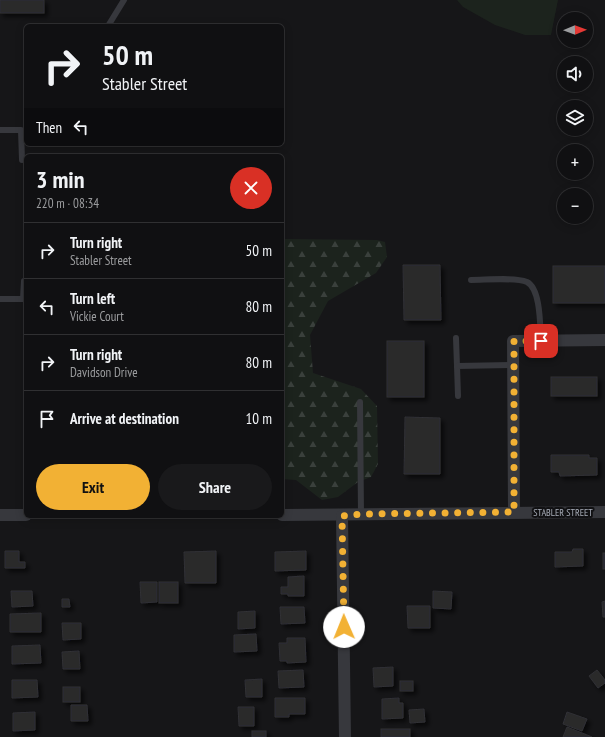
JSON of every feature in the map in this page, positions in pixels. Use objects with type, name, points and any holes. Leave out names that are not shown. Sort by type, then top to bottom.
[{"type":"street","points":[[514,512],[514,341],[605,340]]},
{"type":"street","name":"STABLER STREET","points":[[284,516],[605,512]]},
{"type":"street","points":[[0,515],[24,515]]},
{"type":"street","points":[[342,516],[345,737]]},
{"type":"lane","points":[[109,24],[124,0]]},
{"type":"lane","points":[[0,130],[23,129],[22,160]]},
{"type":"lane","points":[[471,280],[518,280],[529,283],[534,289],[539,304],[541,341]]},
{"type":"lane","points":[[0,299],[24,299],[24,281]]},
{"type":"lane","points":[[456,338],[458,396]]},
{"type":"lane","points":[[457,366],[513,365]]},
{"type":"lane","points":[[360,402],[361,514]]},
{"type":"green space","points":[[457,0],[558,0],[551,35],[525,35],[495,25],[463,7]]},
{"type":"green space","points":[[284,239],[377,240],[385,242],[387,257],[376,273],[328,301],[310,335],[313,373],[361,389],[377,406],[378,464],[371,477],[358,482],[338,497],[322,500],[296,480],[284,479]]},
{"type":"building","points":[[0,0],[44,0],[44,13],[0,13]]},
{"type":"building","points":[[403,265],[440,265],[441,320],[404,320]]},
{"type":"building","points":[[553,266],[605,266],[605,303],[553,303]]},
{"type":"building","points":[[387,341],[424,341],[424,397],[387,397]]},
{"type":"building","points":[[551,377],[597,377],[597,396],[551,396]]},
{"type":"building","points":[[405,417],[440,418],[440,474],[404,474]]},
{"type":"building","points":[[551,455],[589,455],[589,458],[597,458],[597,475],[560,476],[559,472],[551,472]]},
{"type":"building","points":[[573,549],[583,549],[583,566],[555,567],[555,552],[572,552]]},
{"type":"building","points":[[5,551],[19,551],[19,562],[25,562],[25,568],[5,568]]},
{"type":"building","points":[[216,551],[216,583],[185,583],[184,552]]},
{"type":"building","points":[[306,551],[306,570],[275,571],[275,552]]},
{"type":"building","points":[[603,553],[605,553],[605,569],[603,569]]},
{"type":"building","points":[[304,576],[304,596],[288,596],[288,594],[281,594],[281,587],[288,587],[288,577]]},
{"type":"building","points":[[140,582],[157,582],[157,602],[141,603]]},
{"type":"building","points":[[159,582],[178,582],[178,603],[159,603]]},
{"type":"building","points":[[11,591],[32,591],[33,606],[12,607]]},
{"type":"building","points":[[433,591],[452,592],[451,609],[433,608]]},
{"type":"building","points":[[62,599],[69,599],[70,607],[62,607]]},
{"type":"building","points":[[605,601],[605,617],[603,617],[602,602]]},
{"type":"building","points":[[407,606],[430,606],[430,628],[408,628]]},
{"type":"building","points":[[280,607],[304,607],[305,623],[281,624]]},
{"type":"building","points":[[255,611],[255,628],[238,629],[238,612]]},
{"type":"building","points":[[41,613],[41,632],[10,632],[10,614]]},
{"type":"building","points":[[62,623],[81,623],[81,639],[63,640]]},
{"type":"building","points":[[256,634],[257,651],[234,652],[234,635]]},
{"type":"building","points":[[287,638],[305,638],[306,662],[287,663],[287,661],[280,661],[279,643],[287,643]]},
{"type":"building","points":[[40,645],[41,663],[12,664],[12,646]]},
{"type":"building","points":[[79,651],[80,669],[63,669],[62,652]]},
{"type":"building","points":[[393,667],[393,686],[374,687],[373,668]]},
{"type":"building","points":[[303,670],[304,687],[279,688],[278,671]]},
{"type":"building","points":[[597,670],[605,680],[605,683],[598,688],[589,676]]},
{"type":"building","points":[[262,679],[262,697],[246,697],[245,680]]},
{"type":"building","points":[[12,680],[37,680],[38,697],[12,698]]},
{"type":"building","points":[[400,681],[413,681],[413,691],[400,691]]},
{"type":"building","points":[[63,687],[80,687],[80,702],[63,702]]},
{"type":"building","points":[[275,698],[305,698],[305,714],[289,714],[289,717],[275,717]]},
{"type":"building","points":[[399,698],[399,703],[403,703],[403,718],[382,719],[382,699]]},
{"type":"building","points":[[71,705],[87,705],[88,721],[71,721]]},
{"type":"building","points":[[238,707],[254,707],[254,726],[239,726]]},
{"type":"building","points":[[424,709],[425,722],[410,723],[409,710]]},
{"type":"building","points":[[35,712],[35,730],[13,731],[13,713]]},
{"type":"building","points":[[567,712],[587,719],[582,731],[563,724]]},
{"type":"building","points":[[567,727],[592,737],[563,737]]},
{"type":"building","points":[[381,729],[410,729],[410,737],[381,737]]},
{"type":"building","points":[[252,731],[266,731],[266,737],[252,737]]},
{"type":"route","points":[[344,627],[342,516],[361,514],[514,512],[514,341],[541,341]]}]
